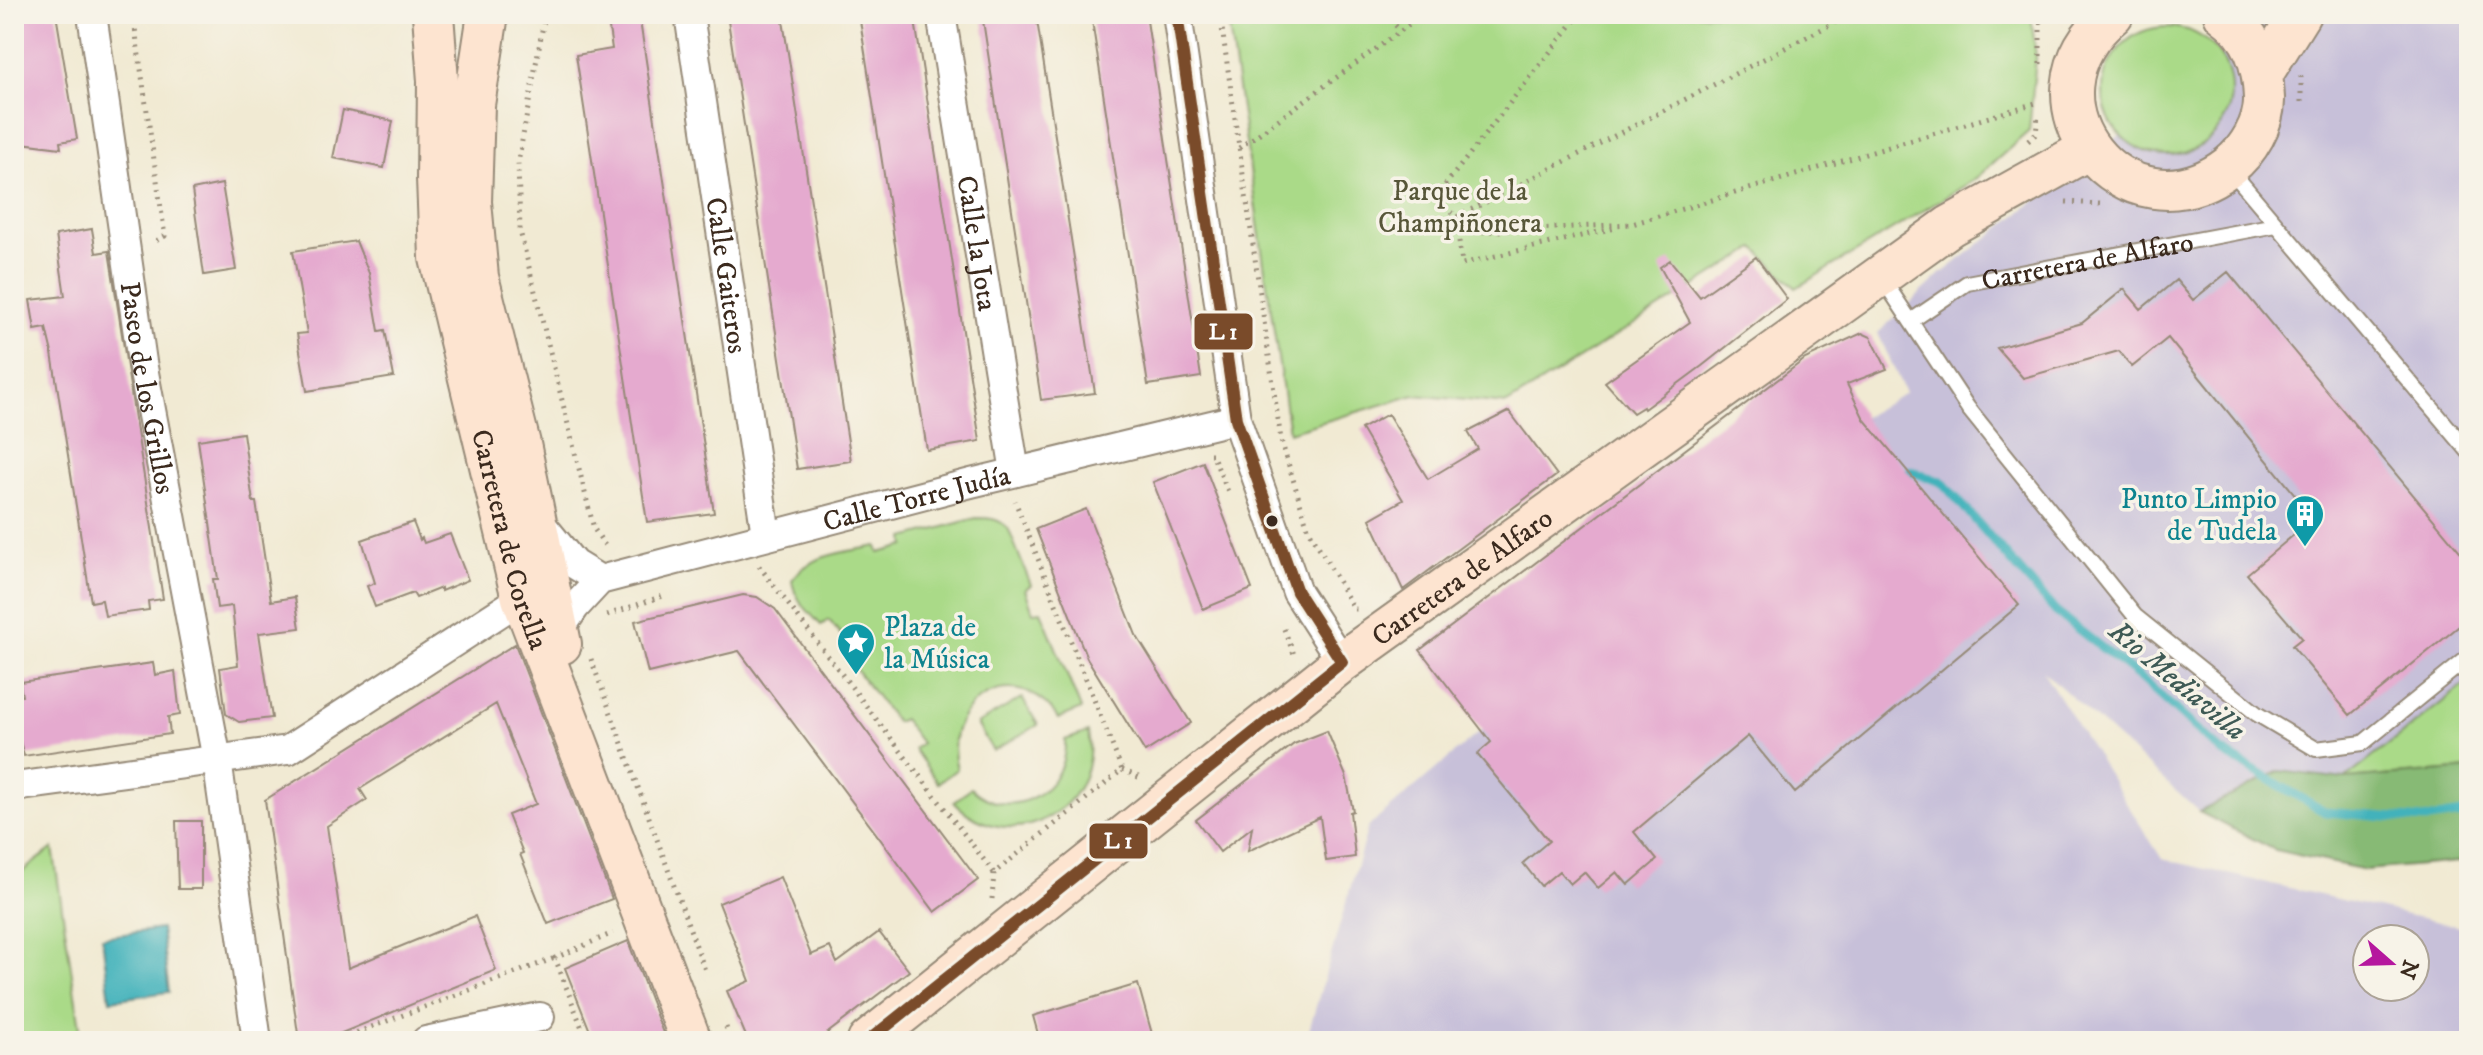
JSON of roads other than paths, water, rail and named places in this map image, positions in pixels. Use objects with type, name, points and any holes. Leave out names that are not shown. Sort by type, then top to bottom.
[{"type":"street","name":"Paseo de los Grillos","points":[[92,14],[142,362],[217,760],[257,1041]]},
{"type":"street","name":"Carretera de Corella","points":[[433,14],[438,81],[440,258],[522,598],[691,1041]]},
{"type":"street","name":"Carretera de Corella","points":[[488,14],[474,105],[471,202],[478,277],[520,444],[558,632],[581,707],[617,807],[657,901],[689,995],[715,1027]]},
{"type":"street","name":"Calle Gaiteros","points":[[689,14],[766,535]]},
{"type":"street","name":"Calle la Jota","points":[[941,14],[1015,472]]},
{"type":"street","points":[[1177,14],[1236,419],[1297,592],[1342,662]]},
{"type":"street","points":[[2098,19],[2077,59],[2071,94],[2076,123],[2089,149],[2114,173],[2145,187],[2180,189],[2212,179],[2240,158],[2256,133],[2265,104],[2263,73],[2253,44],[2234,20],[2224,14]]},
{"type":"street","points":[[2263,73],[2292,22],[2300,14]]},
{"type":"street","name":"Carretera de Alfaro","points":[[868,1041],[1342,662],[1950,226],[2089,149]]},
{"type":"street","name":"Calle Torre Judía","points":[[600,580],[766,535],[1236,419]]},
{"type":"street","points":[[534,515],[574,564],[600,580],[575,607],[558,632]]},
{"type":"street","points":[[14,787],[288,750],[522,598]]},
{"type":"street","points":[[426,1041],[540,1017]]},
{"type":"lane","points":[[2228,167],[2469,452]]},
{"type":"lane","name":"Carretera de Alfaro","points":[[1911,321],[1967,283],[2276,225]]},
{"type":"lane","points":[[1880,275],[1968,408],[2135,616],[2257,714],[2316,749],[2363,743],[2469,657]]},
{"type":"water","points":[[161,929],[169,992],[110,1000],[102,937]]},
{"type":"waterway","name":"Rio Mediavilla","points":[[1910,471],[1942,482],[2056,612],[2142,679],[2221,751],[2325,812],[2423,820],[2469,813]]},
{"type":"place","name":"Punto Limpio de Tudela","points":[[2305,548]]},
{"type":"place","name":"Plaza de la Música","points":[[856,676]]},
{"type":"park label","name":"Parque de la Champiñonera","points":[[1460,206]]}]
